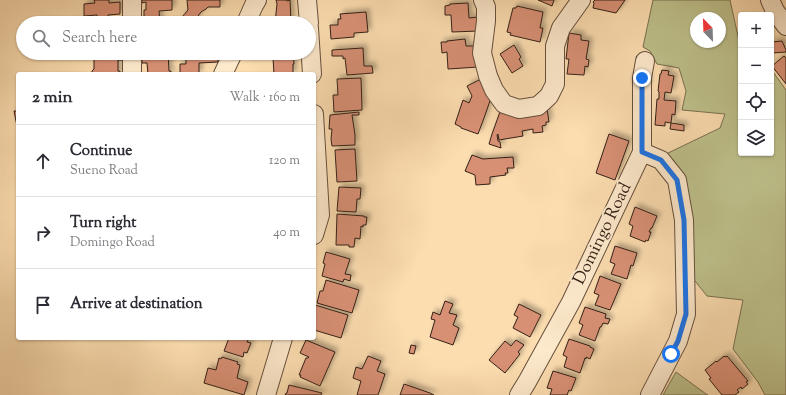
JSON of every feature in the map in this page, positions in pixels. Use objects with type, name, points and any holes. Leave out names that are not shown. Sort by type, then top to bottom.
[{"type":"street","points":[[132,0],[132,16]]},
{"type":"street","points":[[249,16],[257,0]]},
{"type":"street","points":[[307,0],[308,16]]},
{"type":"street","points":[[483,0],[486,7],[486,21],[482,53],[488,76],[494,90],[504,104],[519,109],[538,106],[549,96],[555,84],[555,46],[561,28],[581,0]]},
{"type":"street","points":[[770,0],[775,11],[786,26]]},
{"type":"street","points":[[132,60],[132,72]]},
{"type":"street","points":[[224,72],[230,60]]},
{"type":"street","points":[[311,60],[312,72]]},
{"type":"street","name":"Domingo Road","points":[[518,395],[527,382],[570,302],[642,152],[642,78],[645,61]]},
{"type":"street","points":[[316,148],[320,215],[316,228]]},
{"type":"street","points":[[642,152],[661,160],[677,180],[684,220],[686,314],[678,341],[650,395]]},
{"type":"street","points":[[266,395],[282,340]]},
{"type":"green space","points":[[653,0],[730,0],[738,36],[738,156],[774,156],[774,73],[786,90],[786,395],[765,395],[758,382],[733,349],[743,300],[707,296],[691,276],[666,154],[720,128],[725,114],[682,110],[686,91],[679,68],[657,64],[650,51],[643,47]]},
{"type":"green space","points":[[676,372],[706,394],[708,395],[663,395]]},
{"type":"building","points":[[94,0],[109,0],[109,3],[120,2],[120,14],[108,16],[84,16],[84,4],[95,3]]},
{"type":"building","points":[[142,0],[172,0],[172,10],[159,11],[159,16],[144,16],[146,2],[142,3]]},
{"type":"building","points":[[187,0],[220,0],[220,7],[208,7],[198,16],[183,16],[188,10]]},
{"type":"building","points":[[276,0],[290,0],[291,16],[276,16]]},
{"type":"building","points":[[538,0],[554,0],[552,6]]},
{"type":"building","points":[[595,0],[625,0],[616,13],[593,8],[593,2]]},
{"type":"building","points":[[468,3],[469,18],[478,17],[479,31],[452,32],[451,15],[445,15],[445,6],[450,4]]},
{"type":"building","points":[[517,6],[543,12],[540,28],[543,28],[540,42],[510,35],[511,33],[507,32],[513,8],[516,8]]},
{"type":"building","points":[[366,12],[368,32],[354,33],[354,37],[331,39],[330,25],[338,25],[338,19],[341,19],[340,14]]},
{"type":"building","points":[[569,33],[581,35],[581,40],[589,41],[586,59],[589,60],[588,67],[585,66],[584,75],[567,74],[569,59],[566,59]]},
{"type":"building","points":[[465,39],[466,46],[476,46],[478,67],[448,69],[447,52],[442,53],[441,42]]},
{"type":"building","points":[[782,41],[786,52],[774,53],[774,42]]},
{"type":"building","points":[[514,45],[521,57],[519,59],[523,66],[512,73],[500,54]]},
{"type":"building","points":[[363,48],[364,66],[372,66],[373,73],[347,75],[345,58],[343,59],[343,56],[332,56],[332,50]]},
{"type":"building","points":[[784,56],[786,58],[786,84],[774,69],[774,64]]},
{"type":"building","points":[[94,60],[118,60],[118,71],[120,72],[92,72],[94,69]]},
{"type":"building","points":[[142,60],[168,60],[169,71],[171,72],[148,72],[147,63],[142,63]]},
{"type":"building","points":[[186,60],[218,60],[218,62],[199,63],[199,72],[180,72],[180,64],[186,64]]},
{"type":"building","points":[[273,60],[294,60],[293,72],[274,72]]},
{"type":"building","points":[[662,70],[669,71],[668,75],[674,76],[671,93],[665,92],[664,100],[676,101],[675,115],[672,114],[671,123],[665,122],[665,126],[655,125],[657,99],[659,99],[658,91],[660,74]]},
{"type":"building","points":[[361,78],[362,110],[334,112],[333,95],[338,95],[337,79]]},
{"type":"building","points":[[481,79],[491,98],[478,134],[461,128],[455,124],[463,100],[469,103],[472,96],[467,86]]},
{"type":"building","points":[[501,109],[547,109],[549,122],[546,122],[546,125],[542,126],[543,132],[533,133],[533,129],[522,131],[523,136],[499,140],[498,134],[498,141],[500,142],[501,148],[489,144]]},
{"type":"building","points":[[359,112],[359,115],[352,115],[355,145],[332,146],[332,129],[329,129],[330,115]]},
{"type":"building","points":[[671,123],[684,125],[684,131],[670,129]]},
{"type":"building","points":[[609,134],[629,141],[615,180],[596,173]]},
{"type":"building","points":[[355,149],[357,181],[337,182],[335,150]]},
{"type":"building","points":[[472,155],[483,159],[513,157],[514,168],[507,168],[508,173],[505,173],[506,175],[490,177],[490,184],[476,185],[475,175],[465,171]]},
{"type":"building","points":[[339,187],[361,188],[360,199],[357,199],[356,212],[337,211]]},
{"type":"building","points":[[635,207],[657,216],[649,232],[651,232],[648,241],[646,240],[645,242],[630,236],[633,226],[629,224]]},
{"type":"building","points":[[337,214],[367,217],[366,225],[363,225],[363,227],[361,226],[360,239],[355,238],[354,247],[349,247],[349,245],[336,245]]},
{"type":"building","points":[[615,246],[637,253],[633,266],[631,265],[627,279],[611,274],[615,264],[610,262]]},
{"type":"building","points":[[326,252],[350,259],[345,274],[351,275],[350,281],[344,279],[343,282],[322,276]]},
{"type":"building","points":[[600,276],[621,284],[610,310],[595,305],[599,295],[594,293]]},
{"type":"building","points":[[326,280],[359,290],[352,313],[317,303],[320,291],[323,291]]},
{"type":"building","points":[[445,301],[453,304],[449,313],[457,315],[453,325],[459,328],[453,345],[430,337],[435,320],[431,319],[433,312],[440,315]]},
{"type":"building","points":[[519,304],[541,315],[530,337],[513,328],[518,317],[514,315]]},
{"type":"building","points":[[316,305],[348,315],[341,338],[316,331]]},
{"type":"building","points":[[585,307],[606,314],[605,318],[610,319],[608,324],[603,323],[600,327],[595,341],[579,335],[583,325],[579,323]]},
{"type":"building","points":[[569,339],[590,346],[594,349],[590,359],[585,358],[580,373],[564,367],[567,357],[563,355]]},
{"type":"building","points":[[228,340],[248,340],[247,342],[251,343],[247,353],[244,352],[243,357],[224,351]]},
{"type":"building","points":[[306,340],[335,352],[320,386],[300,377],[301,375],[299,375],[306,358],[309,357],[300,353]]},
{"type":"building","points":[[516,340],[524,345],[518,352],[520,354],[505,373],[489,360],[505,341],[511,346]]},
{"type":"building","points":[[411,345],[416,346],[414,354],[409,353]]},
{"type":"building","points":[[368,356],[381,361],[377,371],[385,374],[378,395],[357,395],[361,381],[353,378],[356,367],[362,369]]},
{"type":"building","points":[[724,356],[727,356],[748,381],[746,382],[748,384],[742,389],[741,387],[737,390],[739,392],[735,395],[722,395],[709,379],[711,378],[705,370]]},
{"type":"building","points":[[222,357],[238,362],[237,364],[240,365],[237,378],[248,382],[244,395],[204,383],[208,368],[216,370],[219,358],[221,359]]},
{"type":"building","points":[[553,371],[576,378],[571,391],[569,390],[567,395],[550,395],[552,389],[547,388]]},
{"type":"building","points":[[404,384],[430,393],[434,395],[400,395]]},
{"type":"building","points":[[289,385],[322,393],[321,395],[285,395]]},
{"type":"route","points":[[642,78],[642,152],[661,160],[677,180],[684,220],[686,314],[678,341],[671,354]]}]
